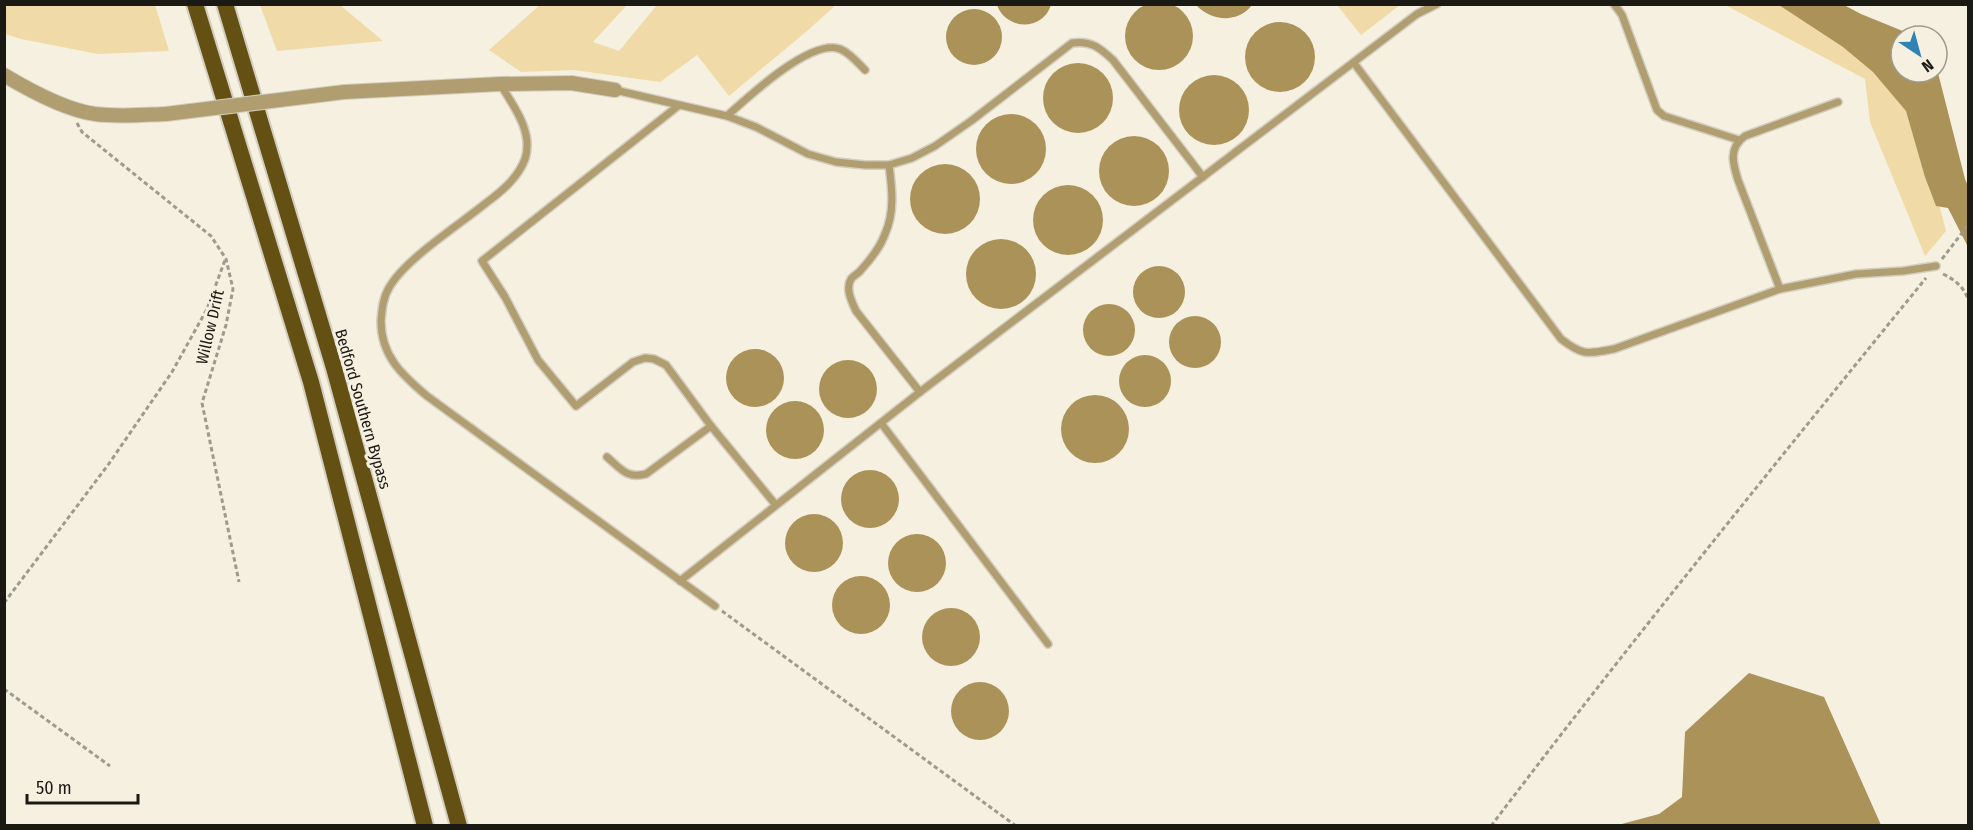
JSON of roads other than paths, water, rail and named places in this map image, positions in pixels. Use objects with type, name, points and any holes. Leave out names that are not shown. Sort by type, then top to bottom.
[{"type":"highway","points":[[195,4],[311,382],[425,825]]},
{"type":"highway","name":"Bedford Southern Bypass","points":[[225,4],[334,368],[459,825]]},
{"type":"street","points":[[4,75],[67,106],[93,114],[124,116],[166,114],[344,92],[500,84],[571,83],[615,90]]},
{"type":"lane","points":[[680,580],[920,392],[1417,14],[1437,4]]},
{"type":"lane","points":[[1614,4],[1622,15],[1657,110],[1664,116],[1739,140]]},
{"type":"lane","points":[[615,90],[727,116],[756,127],[808,154],[836,162],[889,165],[912,158],[935,146],[1072,43],[1084,41],[1098,46],[1113,60],[1203,177]]},
{"type":"lane","points":[[727,116],[779,73],[815,50],[826,47],[842,49],[865,70]]},
{"type":"lane","points":[[1354,63],[1561,339],[1577,351],[1593,353],[1614,348],[1780,289],[1856,274],[1934,268]]},
{"type":"lane","points":[[500,84],[519,115],[526,135],[525,158],[516,176],[495,196],[408,264],[389,287],[381,319],[381,330],[388,353],[402,375],[427,396],[715,606]]},
{"type":"lane","points":[[1780,289],[1732,163],[1733,150],[1739,140],[1745,136],[1838,102]]},
{"type":"lane","points":[[678,106],[482,261],[505,297],[538,360],[576,406],[633,362],[645,358],[654,359],[666,365],[711,426],[775,504]]},
{"type":"lane","points":[[889,165],[892,194],[891,214],[886,233],[876,252],[851,279],[849,288],[856,311],[920,392]]},
{"type":"lane","points":[[881,423],[1048,644]]},
{"type":"lane","points":[[608,457],[626,474],[637,477],[646,474],[711,426]]}]
